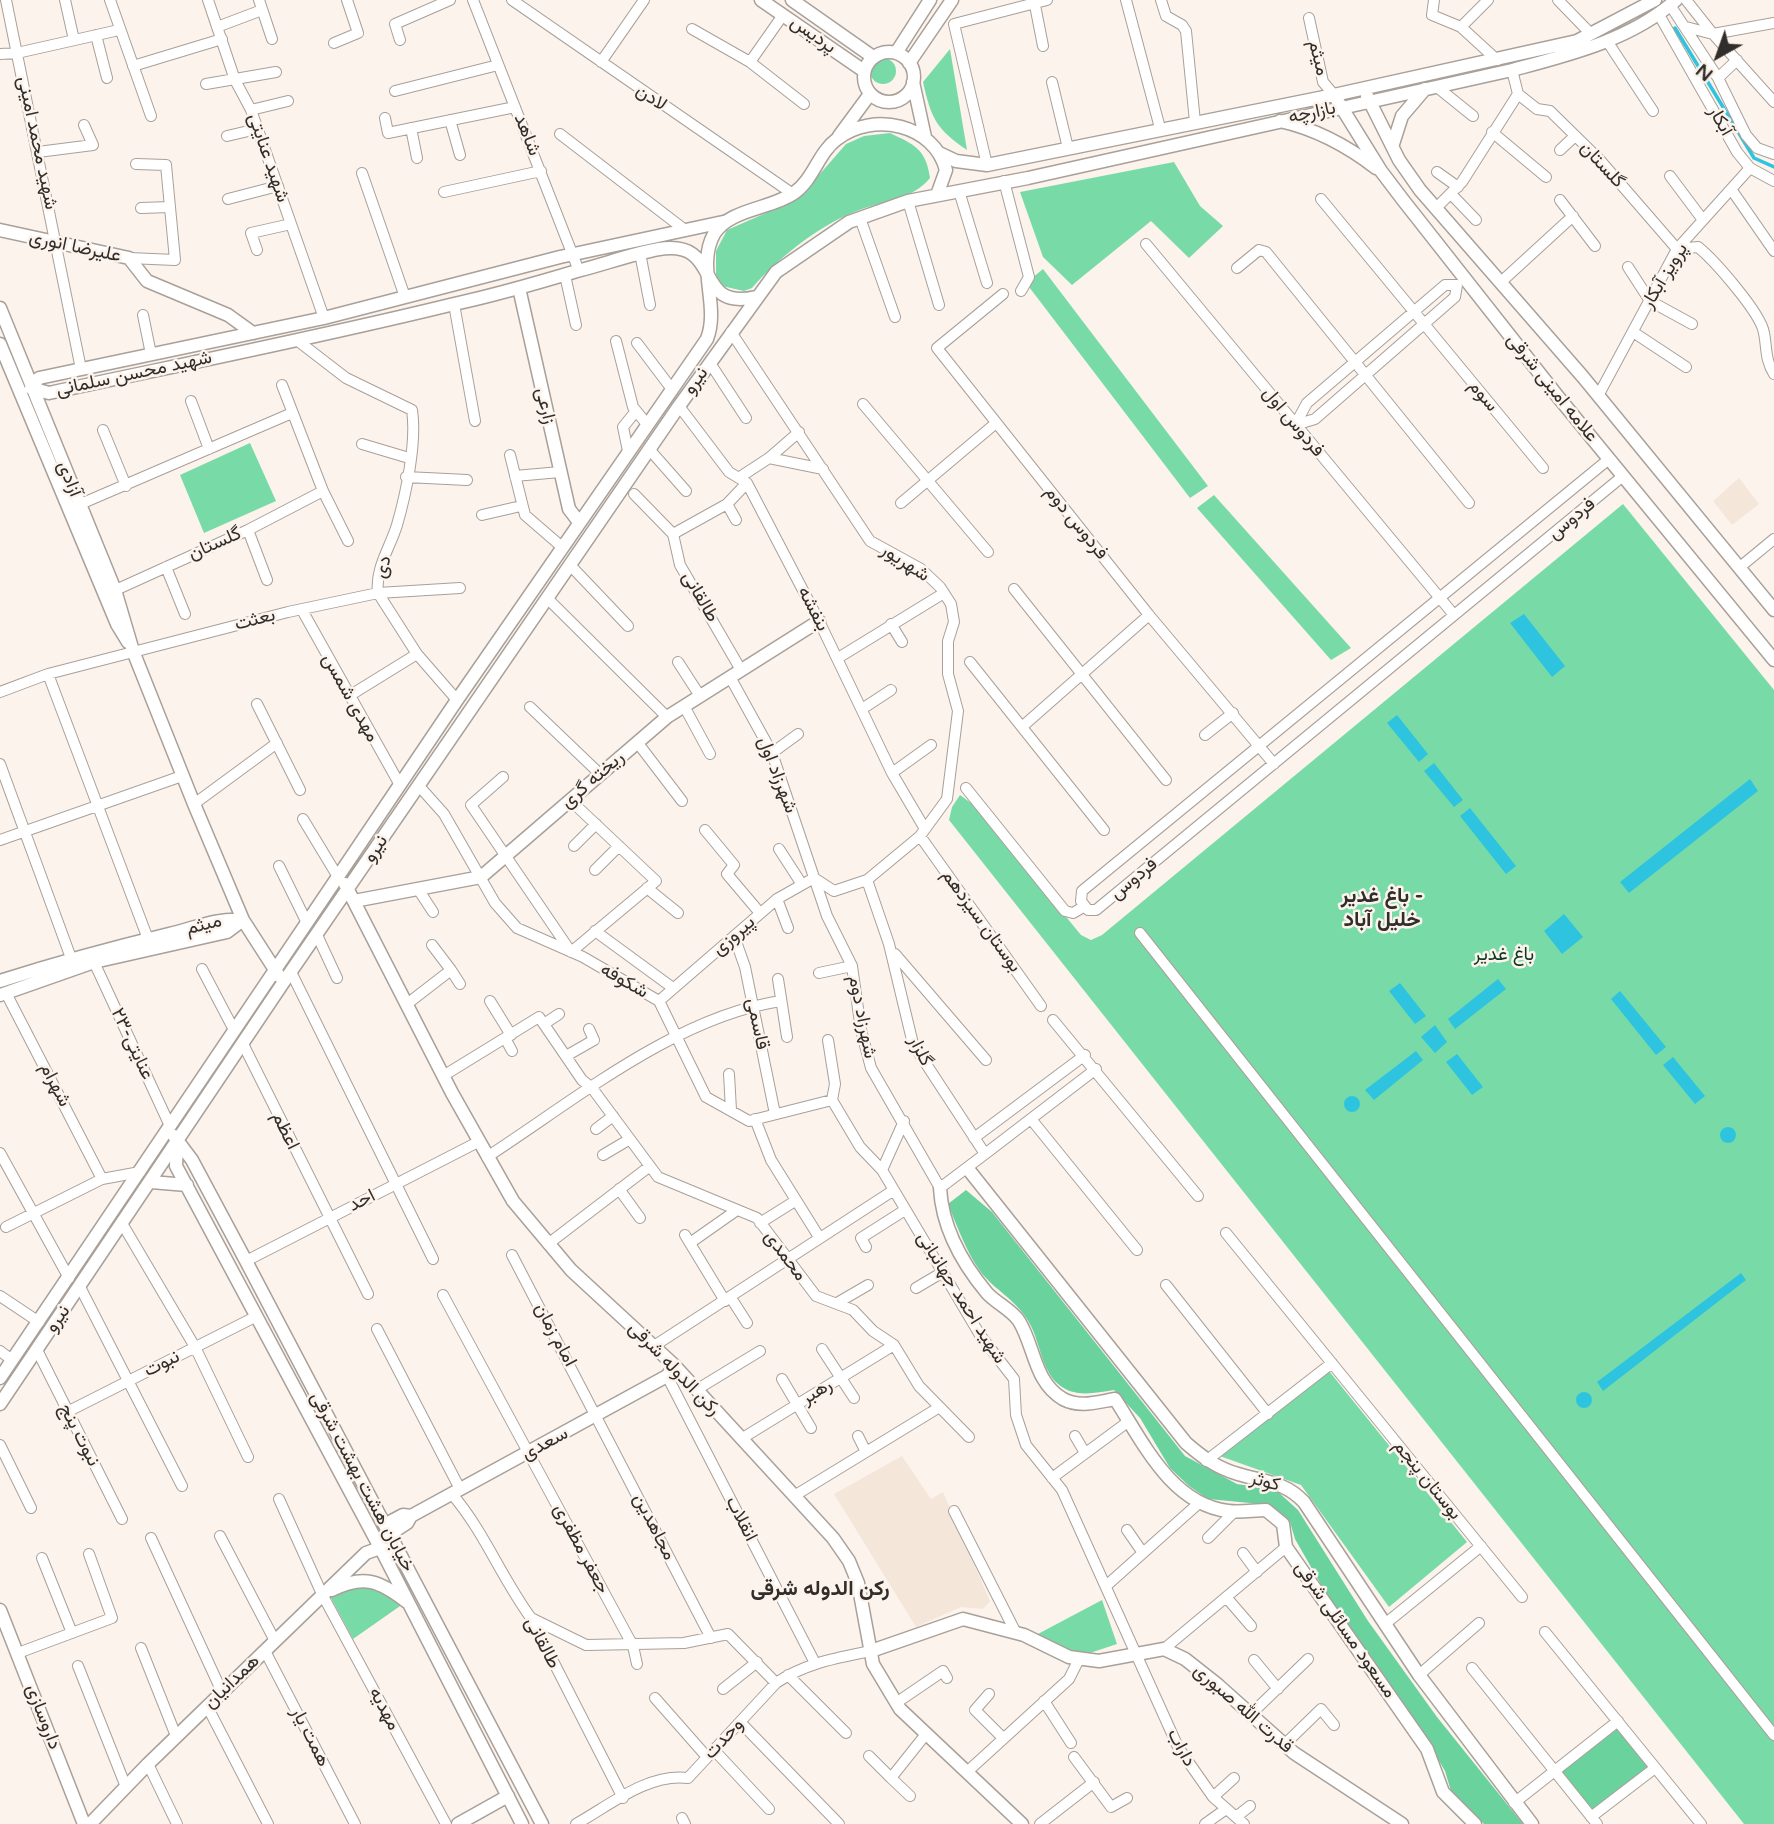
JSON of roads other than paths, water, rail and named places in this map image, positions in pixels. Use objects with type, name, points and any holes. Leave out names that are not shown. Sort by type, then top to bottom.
[{"type":"main road","name":"پردیس","points":[[761,0],[864,71]]},
{"type":"main road","name":"پردیس","points":[[792,0],[873,57]]},
{"type":"main road","points":[[783,15],[792,0]]},
{"type":"main road","points":[[896,53],[930,0]]},
{"type":"main road","points":[[909,63],[953,0]]},
{"type":"main road","name":"بازارچه","points":[[939,152],[956,161],[987,165],[1334,95],[1577,41],[1649,4],[1673,3]]},
{"type":"main road","name":"بازارچه","points":[[860,218],[908,201],[1055,172],[1512,70],[1580,52],[1607,41],[1649,4]]},
{"type":"main road","points":[[913,82],[907,94],[893,102],[877,99],[866,87],[864,71],[873,57],[888,52],[896,53],[909,63],[925,137]]},
{"type":"main road","name":"علامه امینی شرقی","points":[[1363,88],[1406,170],[1438,211],[1598,396],[1774,610]]},
{"type":"main road","points":[[1392,144],[1402,116],[1431,88]]},
{"type":"main road","points":[[793,194],[808,180],[823,152],[870,94]]},
{"type":"main road","name":"علامه امینی شرقی","points":[[1334,95],[1383,174],[1609,459],[1774,660]]},
{"type":"main road","points":[[1352,124],[1361,110],[1376,113]]},
{"type":"main road","points":[[1276,121],[1323,135],[1353,150],[1383,174]]},
{"type":"main road","points":[[837,138],[863,126],[877,124],[900,127],[925,137],[939,152],[946,170],[937,195]]},
{"type":"main road","name":"شهید محسن سلمانی","points":[[26,390],[39,378],[324,318],[572,254],[723,222],[793,194]]},
{"type":"main road","points":[[1422,223],[1425,211],[1438,211]]},
{"type":"main road","name":"نیرو","points":[[0,1404],[287,978],[731,332],[784,266],[816,243],[860,218]]},
{"type":"main road","name":"نیرو","points":[[0,1378],[457,700],[699,351],[712,327],[714,312],[709,247],[723,222]]},
{"type":"main road","name":"علیرضا انوری","points":[[0,230],[58,245],[129,258],[147,281],[228,315],[253,333]]},
{"type":"main road","name":"شهید محسن سلمانی","points":[[26,390],[49,393],[298,341],[519,288],[640,253],[688,248],[698,257],[710,281]]},
{"type":"main road","points":[[710,281],[721,293],[733,299],[757,297]]},
{"type":"main road","name":"زارعی","points":[[519,288],[569,509],[579,522]]},
{"type":"main road","name":"آزادی","points":[[0,308],[26,390],[243,920],[276,971],[287,978]]},
{"type":"main road","name":"آزادی","points":[[0,344],[26,390]]},
{"type":"main road","points":[[625,455],[636,469]]},
{"type":"main road","name":"ریخته گری","points":[[354,901],[481,877],[667,717],[819,621]]},
{"type":"main road","points":[[338,877],[350,887]]},
{"type":"main road","name":"رکن الدوله شرقی","points":[[350,887],[354,901],[443,1076],[513,1201],[571,1270],[654,1346],[671,1371],[696,1390],[833,1538],[849,1561],[858,1583],[871,1651],[878,1673],[896,1703],[1022,1824]]},
{"type":"main road","name":"میثم","points":[[1,986],[71,958],[221,918],[243,920]]},
{"type":"main road","name":"میثم","points":[[1,986],[227,932],[243,920]]},
{"type":"main road","points":[[170,1126],[177,1143],[176,1166]]},
{"type":"main road","name":"خیابان هشت بهشت شرقی","points":[[177,1143],[192,1160],[542,1824]]},
{"type":"main road","points":[[176,1166],[183,1158],[192,1160]]},
{"type":"main road","name":"خیابان هشت بهشت شرقی","points":[[176,1166],[373,1533],[522,1824]]},
{"type":"main road","name":"کوثر","points":[[968,1169],[1186,1443],[1206,1461],[1239,1475],[1269,1479],[1292,1490],[1304,1502],[1419,1675],[1532,1824]]},
{"type":"main road","points":[[151,1182],[187,1185]]},
{"type":"main road","name":"مسعود مسائلی شرقی","points":[[940,1188],[941,1211],[968,1266],[988,1294],[1018,1320],[1039,1372],[1049,1387],[1062,1398],[1078,1405],[1115,1399],[1174,1485],[1199,1503],[1235,1511],[1266,1510],[1283,1524],[1286,1547],[1427,1749],[1443,1792],[1475,1824]]},
{"type":"main road","name":"سعدی","points":[[388,1529],[407,1523],[411,1516],[598,1416],[671,1371]]},
{"type":"main road","points":[[366,1553],[373,1533]]},
{"type":"main road","points":[[380,1548],[404,1560]]},
{"type":"main road","name":"همدانیان","points":[[90,1824],[322,1594],[366,1553],[380,1548]]},
{"type":"main road","points":[[322,1594],[362,1579],[377,1584],[408,1604]]},
{"type":"main road","name":"داروسازی","points":[[0,1610],[84,1824]]},
{"type":"main road","points":[[871,1651],[963,1619],[1016,1633],[1079,1659],[1099,1661],[1138,1656],[1164,1649]]},
{"type":"main road","name":"قدرت الله صبوری","points":[[1164,1649],[1185,1659],[1284,1745],[1402,1824]]},
{"type":"main road","points":[[458,1824],[508,1797]]},
{"type":"street","name":"شهید محمد امینی","points":[[6,0],[58,245],[81,369]]},
{"type":"street","points":[[65,0],[74,40]]},
{"type":"street","points":[[110,0],[151,116]]},
{"type":"street","name":"شهید عنایتی","points":[[208,0],[235,80],[251,110],[324,318]]},
{"type":"street","points":[[334,43],[358,33],[347,0]]},
{"type":"street","points":[[400,40],[395,24],[450,0]]},
{"type":"street","name":"شاهد","points":[[473,0],[579,271]]},
{"type":"street","name":"لادن","points":[[512,0],[793,194]]},
{"type":"street","points":[[601,62],[644,0]]},
{"type":"street","points":[[987,165],[954,24],[1047,0]]},
{"type":"street","points":[[1126,0],[1160,128]]},
{"type":"street","points":[[1161,0],[1166,16],[1182,24],[1186,31],[1195,122]]},
{"type":"street","points":[[1434,0],[1432,15],[1461,27],[1497,60]]},
{"type":"street","points":[[1461,27],[1488,0]]},
{"type":"street","points":[[1558,0],[1591,34]]},
{"type":"street","points":[[1686,0],[1774,102]]},
{"type":"street","points":[[1034,2],[1043,46]]},
{"type":"street","name":"آبکار","points":[[1673,3],[1718,78],[1746,135],[1757,148],[1774,154]]},
{"type":"street","name":"آبکار","points":[[1649,4],[1737,152],[1751,168],[1774,181]]},
{"type":"street","points":[[218,27],[260,5],[272,39]]},
{"type":"street","points":[[750,62],[783,15]]},
{"type":"street","name":"میثم","points":[[1309,18],[1323,82],[1334,95]]},
{"type":"street","points":[[1686,27],[1713,34],[1774,23]]},
{"type":"street","points":[[692,29],[750,62],[804,104]]},
{"type":"street","points":[[0,54],[17,53],[120,30]]},
{"type":"street","points":[[96,36],[107,78]]},
{"type":"street","points":[[133,66],[222,39]]},
{"type":"street","points":[[1607,41],[1653,111]]},
{"type":"street","points":[[1718,78],[1737,60]]},
{"type":"street","points":[[395,91],[498,65]]},
{"type":"street","points":[[1438,211],[1455,191],[1518,94],[1512,70]]},
{"type":"street","points":[[206,84],[276,72]]},
{"type":"street","points":[[1052,82],[1068,148]]},
{"type":"street","points":[[1431,88],[1473,116]]},
{"type":"street","name":"گلستان","points":[[1518,94],[1537,109],[1550,111],[1677,249]]},
{"type":"street","points":[[251,110],[288,101]]},
{"type":"street","points":[[385,118],[388,133],[515,107]]},
{"type":"street","points":[[450,120],[460,155]]},
{"type":"street","points":[[38,152],[93,145],[84,125]]},
{"type":"street","points":[[411,128],[417,158]]},
{"type":"street","points":[[227,136],[257,129]]},
{"type":"street","points":[[1492,132],[1546,177]]},
{"type":"street","points":[[560,134],[685,230]]},
{"type":"street","points":[[1560,150],[1575,136]]},
{"type":"street","points":[[129,258],[175,260],[166,165],[136,164]]},
{"type":"street","name":"پرویز آبکار","points":[[1598,396],[1677,249],[1751,168]]},
{"type":"street","points":[[444,192],[541,171]]},
{"type":"street","points":[[1437,172],[1476,220]]},
{"type":"street","points":[[362,173],[405,297]]},
{"type":"street","points":[[1670,176],[1703,220]]},
{"type":"street","points":[[1004,181],[1030,279],[1021,290]]},
{"type":"street","points":[[228,198],[278,186]]},
{"type":"street","points":[[1731,189],[1774,251]]},
{"type":"street","points":[[959,191],[987,283]]},
{"type":"street","name":"سوم","points":[[1321,199],[1543,468]]},
{"type":"street","points":[[1560,200],[1595,246]]},
{"type":"street","points":[[908,201],[939,305]]},
{"type":"street","points":[[141,208],[170,206]]},
{"type":"street","points":[[1501,282],[1573,216]]},
{"type":"street","points":[[860,218],[895,317]]},
{"type":"street","points":[[257,250],[251,233],[291,224]]},
{"type":"street","name":"فردوس اول","points":[[1146,244],[1454,615]]},
{"type":"street","points":[[1677,249],[1698,247],[1712,259],[1769,329],[1764,349],[1774,374]]},
{"type":"street","points":[[1237,268],[1259,250],[1266,252],[1469,503]]},
{"type":"street","points":[[640,253],[650,305]]},
{"type":"street","points":[[1628,267],[1650,300],[1692,324]]},
{"type":"street","points":[[565,275],[576,325]]},
{"type":"street","points":[[1445,285],[1457,285],[1455,297],[1315,419],[1296,425],[1307,403],[1445,285]]},
{"type":"street","name":"فردوس دوم","points":[[1003,294],[936,346],[1149,615],[1274,764]]},
{"type":"street","points":[[454,304],[475,421]]},
{"type":"street","points":[[143,315],[152,355]]},
{"type":"street","name":"شهریور","points":[[731,332],[870,541],[921,569],[951,604],[954,622],[948,641],[948,674],[958,711],[947,799],[922,832],[867,880]]},
{"type":"street","points":[[1633,332],[1686,367]]},
{"type":"street","name":"دی","points":[[298,341],[346,378],[412,410],[415,428],[406,477],[397,525],[377,581],[378,593],[417,654],[457,700]]},
{"type":"street","points":[[616,341],[636,411],[646,424]]},
{"type":"street","points":[[637,343],[671,388]]},
{"type":"street","points":[[710,362],[746,418]]},
{"type":"street","points":[[282,385],[323,491],[348,541]]},
{"type":"street","points":[[191,401],[209,449]]},
{"type":"street","points":[[863,404],[988,552]]},
{"type":"street","name":"بنفشه","points":[[679,406],[729,472],[743,480],[838,658],[922,832]]},
{"type":"street","points":[[625,455],[623,427],[636,411]]},
{"type":"street","points":[[74,507],[292,413]]},
{"type":"street","points":[[901,503],[996,423]]},
{"type":"street","points":[[103,430],[126,486]]},
{"type":"street","points":[[673,534],[727,504],[743,480],[799,432]]},
{"type":"street","points":[[362,444],[409,458]]},
{"type":"street","points":[[649,449],[687,491]]},
{"type":"street","points":[[510,455],[525,515],[562,547]]},
{"type":"street","points":[[769,458],[823,469]]},
{"type":"street","name":"فردوس","points":[[1609,459],[1082,891],[1081,901],[1084,906],[1088,910],[1097,910],[1623,476]]},
{"type":"street","points":[[515,476],[560,472]]},
{"type":"street","points":[[406,477],[467,480]]},
{"type":"street","name":"گلستان","points":[[110,592],[248,530],[323,491]]},
{"type":"street","name":"طالقانی","points":[[634,494],[673,534],[680,565],[736,673]]},
{"type":"street","points":[[727,504],[736,520]]},
{"type":"street","points":[[482,515],[521,506]]},
{"type":"street","points":[[248,530],[267,580]]},
{"type":"street","points":[[1740,567],[1774,539]]},
{"type":"street","points":[[570,565],[628,626]]},
{"type":"street","points":[[166,567],[185,614]]},
{"type":"street","name":"بعثت","points":[[0,692],[48,674],[302,610],[378,593],[460,588]]},
{"type":"street","points":[[1014,589],[1166,780]]},
{"type":"street","points":[[838,658],[944,593]]},
{"type":"street","points":[[551,603],[667,717]]},
{"type":"street","name":"مهدی شمس","points":[[302,610],[400,785]]},
{"type":"street","points":[[1023,726],[1149,615]]},
{"type":"street","points":[[891,624],[902,642]]},
{"type":"street","points":[[349,696],[417,654]]},
{"type":"street","points":[[678,662],[700,696]]},
{"type":"street","points":[[970,662],[1104,830]]},
{"type":"street","name":"شهرزاد اول","points":[[736,673],[772,753],[814,878]]},
{"type":"street","points":[[48,674],[148,939]]},
{"type":"street","points":[[862,709],[891,690]]},
{"type":"street","points":[[257,704],[300,790]]},
{"type":"street","points":[[684,706],[710,754]]},
{"type":"street","points":[[530,707],[600,774]]},
{"type":"street","points":[[1205,734],[1233,713]]},
{"type":"street","points":[[772,753],[798,734]]},
{"type":"street","points":[[637,742],[682,801]]},
{"type":"street","points":[[194,804],[277,743]]},
{"type":"street","points":[[892,772],[931,745]]},
{"type":"street","points":[[0,764],[71,958]]},
{"type":"street","points":[[0,840],[182,776]]},
{"type":"street","name":"شکوفه","points":[[503,776],[471,805],[571,952],[659,1001],[706,1097],[749,1121],[755,1119]]},
{"type":"street","points":[[419,786],[444,814],[495,903],[517,928],[571,952],[656,881],[570,800]]},
{"type":"street","points":[[965,788],[1065,911],[1073,913],[1084,906]]},
{"type":"street","points":[[303,819],[338,877]]},
{"type":"street","points":[[574,846],[596,824]]},
{"type":"street","points":[[705,830],[734,865],[727,874],[760,914]]},
{"type":"street","name":"بوستان سیزدهم","points":[[922,832],[1041,1006]]},
{"type":"street","points":[[595,870],[619,846]]},
{"type":"street","points":[[779,849],[801,883]]},
{"type":"street","points":[[279,866],[307,923]]},
{"type":"street","points":[[814,878],[834,891],[867,880]]},
{"type":"street","name":"پیروزی","points":[[659,1001],[777,899],[814,878]]},
{"type":"street","name":"شهرزاد دوم","points":[[814,878],[827,916],[852,966],[861,1030],[871,1068],[904,1121],[940,1188]]},
{"type":"street","name":"گلزار","points":[[867,880],[889,944],[913,1044],[985,1154]]},
{"type":"street","points":[[647,888],[678,913]]},
{"type":"street","points":[[418,889],[433,912]]},
{"type":"street","points":[[777,899],[788,928]]},
{"type":"street","points":[[595,930],[673,988]]},
{"type":"street","points":[[1140,933],[1774,1735]]},
{"type":"street","points":[[317,935],[337,978]]},
{"type":"street","name":"قاسمی","points":[[734,936],[753,1005],[775,1114]]},
{"type":"street","points":[[889,944],[898,960],[986,1060]]},
{"type":"street","points":[[432,945],[460,984]]},
{"type":"street","name":"۲۳-عنایتی","points":[[94,962],[170,1126]]},
{"type":"street","points":[[819,973],[852,966]]},
{"type":"street","points":[[202,969],[234,1030]]},
{"type":"street","points":[[407,1004],[451,970]]},
{"type":"street","points":[[287,978],[397,1183],[433,1259]]},
{"type":"street","points":[[778,979],[787,1037]]},
{"type":"street","name":"شهرام","points":[[1,986],[102,1179]]},
{"type":"street","points":[[487,1157],[677,1034],[753,1005],[781,1000]]},
{"type":"street","points":[[491,1001],[508,1036],[512,1051]]},
{"type":"street","points":[[443,1076],[539,1017],[544,1024],[559,1014]]},
{"type":"street","points":[[1053,1020],[1085,1055],[1198,1196]]},
{"type":"street","name":"محمدی","points":[[544,1024],[582,1080],[592,1088],[658,1177],[737,1210],[760,1223],[816,1296],[853,1310],[873,1331],[894,1345],[919,1386],[969,1437]]},
{"type":"street","points":[[566,1056],[594,1040],[589,1029]]},
{"type":"street","points":[[819,1237],[771,1160],[755,1119],[832,1100],[835,1084],[828,1040]]},
{"type":"street","name":"اعظم","points":[[243,1044],[368,1294]]},
{"type":"street","points":[[974,1138],[1085,1055]]},
{"type":"street","points":[[940,1188],[1096,1069]]},
{"type":"street","points":[[729,1074],[731,1110]]},
{"type":"street","name":"شهید احمد جهانبانی","points":[[832,1100],[860,1147],[883,1170],[980,1335],[1014,1379],[1016,1415],[1026,1445],[1062,1490],[1138,1656]]},
{"type":"street","points":[[596,1129],[613,1116]]},
{"type":"street","points":[[1031,1119],[1137,1250]]},
{"type":"street","points":[[883,1170],[904,1121]]},
{"type":"street","points":[[603,1155],[630,1139]]},
{"type":"street","name":"احد","points":[[246,1261],[478,1142]]},
{"type":"street","points":[[0,1153],[69,1278]]},
{"type":"street","points":[[548,1244],[650,1166]]},
{"type":"street","points":[[6,1227],[102,1179],[140,1172]]},
{"type":"street","points":[[619,1189],[640,1218]]},
{"type":"street","points":[[654,1346],[767,1275],[786,1257],[894,1190]]},
{"type":"street","points":[[760,1223],[795,1201]]},
{"type":"street","points":[[866,1247],[861,1238],[905,1209]]},
{"type":"street","points":[[737,1210],[688,1239],[747,1324]]},
{"type":"street","points":[[123,1225],[195,1347],[248,1457]]},
{"type":"street","name":"بوستان پنجم","points":[[1226,1233],[1522,1597]]},
{"type":"street","name":"امام زمان","points":[[512,1255],[598,1416]]},
{"type":"street","points":[[916,1288],[943,1272]]},
{"type":"street","points":[[837,1303],[868,1285]]},
{"type":"street","points":[[1166,1285],[1268,1414]]},
{"type":"street","points":[[80,1287],[182,1486]]},
{"type":"street","name":"جعفر مظفری","points":[[443,1295],[633,1646],[637,1664]]},
{"type":"street","points":[[0,1296],[39,1322]]},
{"type":"street","name":"نبوت","points":[[67,1412],[257,1316]]},
{"type":"street","name":"طالقانی","points":[[377,1329],[456,1492],[485,1537],[513,1593],[531,1618],[623,1798]]},
{"type":"street","name":"رهبر","points":[[741,1439],[894,1345]]},
{"type":"street","points":[[822,1349],[853,1398]]},
{"type":"street","name":"نبوت پنج","points":[[37,1350],[122,1519]]},
{"type":"street","points":[[0,1351],[12,1360]]},
{"type":"street","points":[[696,1390],[760,1351]]},
{"type":"street","points":[[1206,1461],[1332,1363]]},
{"type":"street","name":"انقلاب","points":[[671,1371],[815,1663]]},
{"type":"street","points":[[782,1379],[811,1428]]},
{"type":"street","points":[[794,1496],[938,1408]]},
{"type":"street","name":"مجاهدین","points":[[598,1416],[711,1638]]},
{"type":"street","points":[[1052,1478],[1129,1421]]},
{"type":"street","points":[[858,1436],[866,1452]]},
{"type":"street","points":[[1075,1436],[1086,1453]]},
{"type":"street","points":[[0,1445],[31,1508]]},
{"type":"street","name":"مهدیه","points":[[279,1499],[322,1594],[446,1824]]},
{"type":"street","points":[[1106,1586],[1199,1503]]},
{"type":"street","points":[[954,1511],[1016,1633]]},
{"type":"street","points":[[1208,1538],[1235,1511]]},
{"type":"street","points":[[1127,1530],[1143,1553]]},
{"type":"street","points":[[220,1536],[275,1641]]},
{"type":"street","points":[[151,1538],[222,1692]]},
{"type":"street","points":[[1385,1624],[1480,1546]]},
{"type":"street","points":[[1164,1649],[1286,1547]]},
{"type":"street","points":[[1243,1553],[1257,1572]]},
{"type":"street","points":[[18,1653],[112,1618],[89,1554]]},
{"type":"street","points":[[42,1558],[72,1633]]},
{"type":"street","points":[[1226,1597],[1251,1626]]},
{"type":"street","points":[[531,1618],[586,1645],[633,1646],[728,1634],[776,1683]]},
{"type":"street","points":[[1419,1675],[1479,1623]]},
{"type":"street","points":[[1545,1632],[1701,1824]]},
{"type":"street","points":[[141,1648],[176,1736]]},
{"type":"street","name":"همت یار","points":[[265,1651],[355,1824]]},
{"type":"street","name":"وحدت","points":[[576,1824],[653,1781],[672,1776],[688,1778],[776,1683],[788,1675],[815,1663],[871,1651]]},
{"type":"street","name":"داراب","points":[[1138,1656],[1178,1747],[1213,1797],[1240,1820]]},
{"type":"street","points":[[968,1770],[1069,1679],[1079,1659]]},
{"type":"street","points":[[1250,1715],[1308,1659]]},
{"type":"street","points":[[1254,1660],[1278,1689]]},
{"type":"street","points":[[723,1689],[757,1662]]},
{"type":"street","points":[[78,1666],[126,1787]]},
{"type":"street","points":[[1472,1668],[1594,1820],[1655,1768]]},
{"type":"street","points":[[896,1703],[943,1671],[947,1678]]},
{"type":"street","points":[[788,1675],[846,1733]]},
{"type":"street","points":[[989,1693],[975,1710],[1003,1738]]},
{"type":"street","points":[[655,1698],[769,1809]]},
{"type":"street","points":[[1044,1701],[1071,1743]]},
{"type":"street","points":[[207,1706],[268,1824]]},
{"type":"street","points":[[1284,1745],[1321,1709],[1334,1725]]},
{"type":"street","points":[[1514,1803],[1618,1721]]},
{"type":"street","points":[[740,1722],[839,1824]]},
{"type":"street","points":[[891,1778],[926,1734]]},
{"type":"street","points":[[869,1756],[910,1796]]},
{"type":"street","points":[[1074,1757],[1111,1807],[1127,1798]]},
{"type":"street","points":[[148,1764],[177,1824]]},
{"type":"street","points":[[1213,1797],[1234,1778]]},
{"type":"street","points":[[1040,1824],[1094,1782]]},
{"type":"street","points":[[1240,1820],[1250,1806]]},
{"type":"street","points":[[1205,1824],[1226,1809]]},
{"type":"water","points":[[1524,614],[1565,666],[1552,677],[1510,623]]},
{"type":"water","points":[[1397,715],[1428,754],[1419,762],[1387,723]]},
{"type":"water","points":[[1434,763],[1463,800],[1454,807],[1424,771]]},
{"type":"water","points":[[1750,779],[1758,791],[1629,893],[1620,882]]},
{"type":"water","points":[[1470,808],[1516,866],[1506,874],[1460,816]]},
{"type":"water","points":[[1564,914],[1583,937],[1562,954],[1544,931]]},
{"type":"water","points":[[1498,979],[1506,989],[1455,1029],[1448,1019]]},
{"type":"water","points":[[1400,983],[1426,1016],[1415,1024],[1389,991]]},
{"type":"water","points":[[1620,991],[1666,1047],[1656,1055],[1611,999]]},
{"type":"water","points":[[1435,1025],[1447,1042],[1435,1053],[1421,1037]]},
{"type":"water","points":[[1416,1051],[1423,1060],[1374,1100],[1365,1090]]},
{"type":"water","points":[[1457,1054],[1483,1087],[1472,1095],[1446,1062]]},
{"type":"water","points":[[1673,1057],[1705,1096],[1695,1104],[1663,1065]]},
{"type":"water","points":[[1352,1096],[1360,1104],[1352,1112],[1344,1104]]},
{"type":"water","points":[[1725,1127],[1731,1127],[1736,1135],[1734,1141],[1725,1143],[1720,1138],[1720,1132]]},
{"type":"water","points":[[1741,1273],[1746,1280],[1603,1391],[1597,1382]]},
{"type":"water","points":[[1584,1392],[1592,1400],[1584,1408],[1576,1400]]},
{"type":"waterway","points":[[1675,28],[1754,158],[1774,167]]},
{"type":"district","name":"باغ غدیر - خلیل آباد","points":[[1382,908]]},
{"type":"district","name":"رکن الدوله شرقی","points":[[820,1589]]},
{"type":"park label","name":"باغ غدیر","points":[[1504,955]]}]
